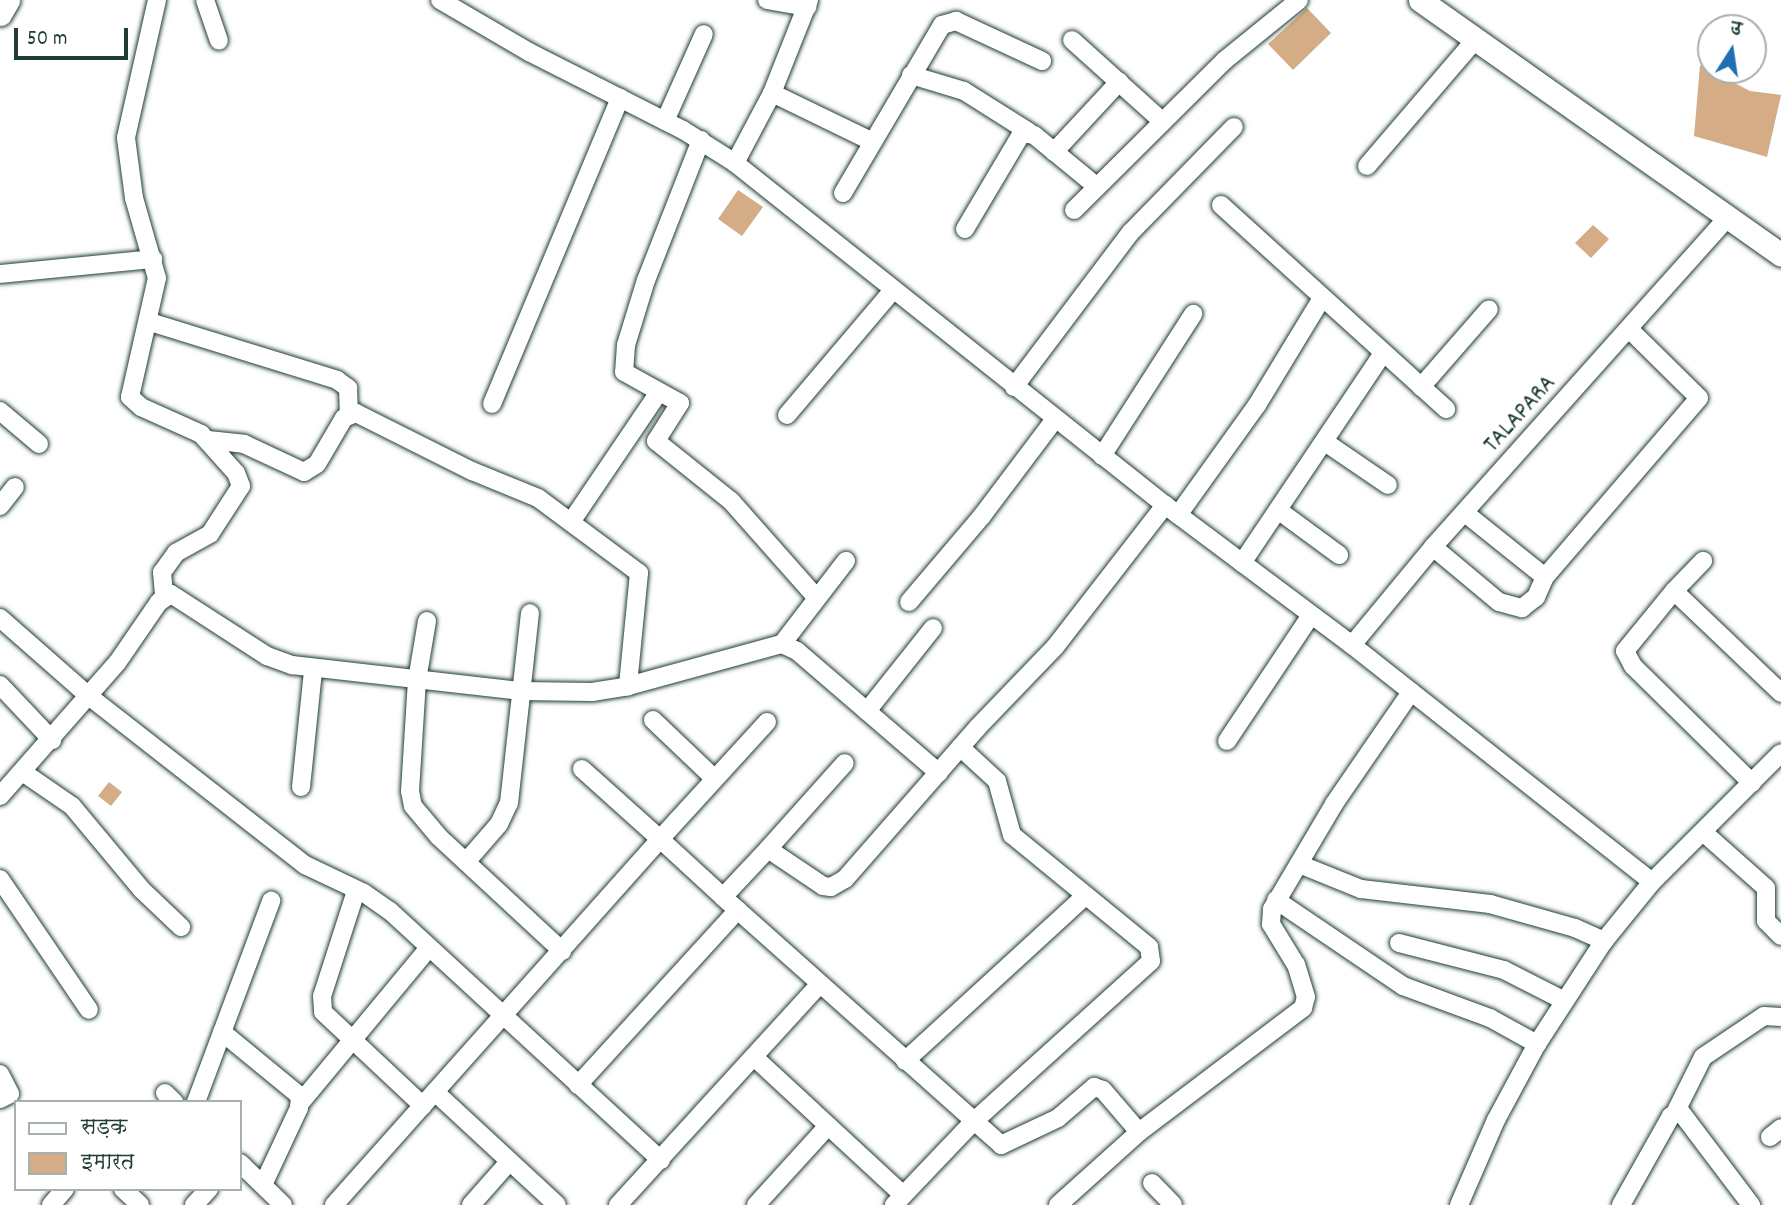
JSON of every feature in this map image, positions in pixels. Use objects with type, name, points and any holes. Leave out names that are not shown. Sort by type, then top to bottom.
[{"type":"main road","points":[[0,14],[8,0]]},
{"type":"main road","points":[[1420,0],[1781,255]]},
{"type":"main road","points":[[1444,0],[1781,239]]},
{"type":"street","points":[[150,322],[337,380],[348,388],[349,413],[317,464],[304,472],[244,444],[208,440],[133,403],[131,392],[157,293],[152,259],[134,198],[126,138],[157,0]]},
{"type":"street","points":[[205,0],[219,41]]},
{"type":"street","points":[[440,0],[701,140],[735,163],[1102,456],[1352,645],[1652,882]]},
{"type":"street","points":[[735,163],[772,93],[808,4],[767,0]]},
{"type":"street","points":[[1074,209],[1161,120],[1225,60],[1299,0]]},
{"type":"street","points":[[843,193],[911,75],[948,21],[1042,61]]},
{"type":"street","points":[[665,121],[704,34]]},
{"type":"street","points":[[1367,166],[1476,39]]},
{"type":"street","points":[[1072,40],[1161,120]]},
{"type":"street","points":[[911,75],[964,91],[1029,132],[1096,186]]},
{"type":"street","points":[[1054,152],[1119,82]]},
{"type":"street","points":[[772,93],[873,142]]},
{"type":"street","points":[[492,404],[620,98]]},
{"type":"street","points":[[1014,387],[1131,232],[1234,127]]},
{"type":"street","points":[[965,229],[1018,138],[1029,132]]},
{"type":"street","points":[[701,140],[626,345],[624,372],[680,403],[656,441],[732,500],[816,597]]},
{"type":"street","points":[[1221,205],[1446,409]]},
{"type":"street","name":"TALAPARA","points":[[1352,645],[1433,547],[1630,330],[1727,218]]},
{"type":"street","points":[[0,274],[152,259]]},
{"type":"street","points":[[787,415],[892,291]]},
{"type":"street","points":[[768,849],[823,886],[838,884],[960,747],[1055,647],[1171,510],[1257,405],[1322,298]]},
{"type":"street","points":[[1420,387],[1489,309]]},
{"type":"street","points":[[1102,456],[1193,314]]},
{"type":"street","points":[[1433,547],[1482,590],[1512,607],[1529,603],[1545,577],[1699,397],[1630,330]]},
{"type":"street","points":[[1242,563],[1382,353]]},
{"type":"street","points":[[571,522],[659,391]]},
{"type":"street","points":[[0,411],[39,444]]},
{"type":"street","points":[[349,413],[520,489],[571,522],[639,573],[628,686]]},
{"type":"street","points":[[909,602],[982,516],[1055,419]]},
{"type":"street","points":[[0,796],[24,773],[90,697],[164,596],[162,572],[176,552],[209,534],[241,486],[208,440]]},
{"type":"street","points":[[1325,442],[1388,485]]},
{"type":"street","points":[[0,506],[15,487]]},
{"type":"street","points":[[1278,510],[1339,555]]},
{"type":"street","points":[[1465,513],[1545,577]]},
{"type":"street","points":[[1703,561],[1628,643],[1627,658],[1752,783]]},
{"type":"street","points":[[164,596],[177,596],[267,656],[313,670],[520,691],[592,692],[628,686],[782,644],[816,597],[846,562]]},
{"type":"street","points":[[1674,591],[1781,693]]},
{"type":"street","points":[[466,862],[499,824],[509,803],[530,613]]},
{"type":"street","points":[[1227,741],[1311,615]]},
{"type":"street","points":[[0,618],[90,697],[305,865],[376,900],[661,1160]]},
{"type":"street","points":[[427,621],[417,680],[410,791],[413,806],[466,862],[562,951]]},
{"type":"street","points":[[867,712],[933,628]]},
{"type":"street","points":[[782,644],[939,773]]},
{"type":"street","points":[[301,787],[313,670]]},
{"type":"street","points":[[0,685],[52,740]]},
{"type":"street","points":[[1058,1205],[1139,1132],[1303,1008],[1306,997],[1296,965],[1271,924],[1276,900],[1334,804],[1411,692]]},
{"type":"street","points":[[653,720],[714,778]]},
{"type":"street","points":[[334,1205],[766,722]]},
{"type":"street","points":[[754,1057],[828,1126],[898,1200],[972,1123],[1151,961],[1149,947],[1012,835],[997,781],[960,747]]},
{"type":"street","points":[[1459,1205],[1496,1120],[1563,1000],[1604,941],[1652,882],[1781,753]]},
{"type":"street","points":[[723,897],[845,763]]},
{"type":"street","points":[[582,769],[972,1123],[1006,1145],[1066,1113],[1094,1087],[1103,1090],[1139,1132]]},
{"type":"street","points":[[24,773],[72,806],[142,890],[181,926]]},
{"type":"street","points":[[1703,832],[1766,888],[1766,921],[1781,936]]},
{"type":"street","points":[[1299,864],[1361,889],[1490,904],[1575,928],[1604,941]]},
{"type":"street","points":[[0,879],[89,1010]]},
{"type":"street","points":[[356,891],[320,1005],[349,1040],[423,1105]]},
{"type":"street","points":[[905,1061],[1085,896]]},
{"type":"street","points":[[1276,900],[1402,986],[1490,1018],[1538,1044]]},
{"type":"street","points":[[198,1100],[271,901]]},
{"type":"street","points":[[578,1085],[738,910]]},
{"type":"street","points":[[1399,943],[1504,970],[1563,1000]]},
{"type":"street","points":[[263,1185],[301,1102],[349,1040],[429,948]]},
{"type":"street","points":[[618,1205],[820,984]]},
{"type":"street","points":[[1621,1205],[1676,1111],[1703,1057],[1765,1016],[1781,1017]]},
{"type":"street","points":[[222,1032],[295,1090],[301,1102]]},
{"type":"street","points":[[0,1074],[10,1094],[0,1099]]},
{"type":"street","points":[[435,1092],[557,1205]]},
{"type":"street","points":[[1676,1111],[1685,1114],[1751,1205]]},
{"type":"street","points":[[756,1205],[828,1126]]},
{"type":"street","points":[[471,1205],[509,1162]]},
{"type":"street","points":[[242,1165],[283,1205]]},
{"type":"street","points":[[1152,1183],[1173,1205]]},
{"type":"street","points":[[51,1205],[63,1191]]},
{"type":"street","points":[[125,1191],[140,1205]]},
{"type":"street","points":[[194,1205],[207,1191]]},
{"type":"building","points":[[1307,8],[1331,33],[1293,70],[1268,44]]},
{"type":"building","points":[[1698,84],[1737,84],[1750,91],[1781,95],[1767,157],[1694,136]]},
{"type":"building","points":[[738,190],[763,207],[742,236],[718,219]]},
{"type":"building","points":[[1593,225],[1609,239],[1591,258],[1575,243]]},
{"type":"building","points":[[109,782],[122,792],[111,806],[98,796]]}]
